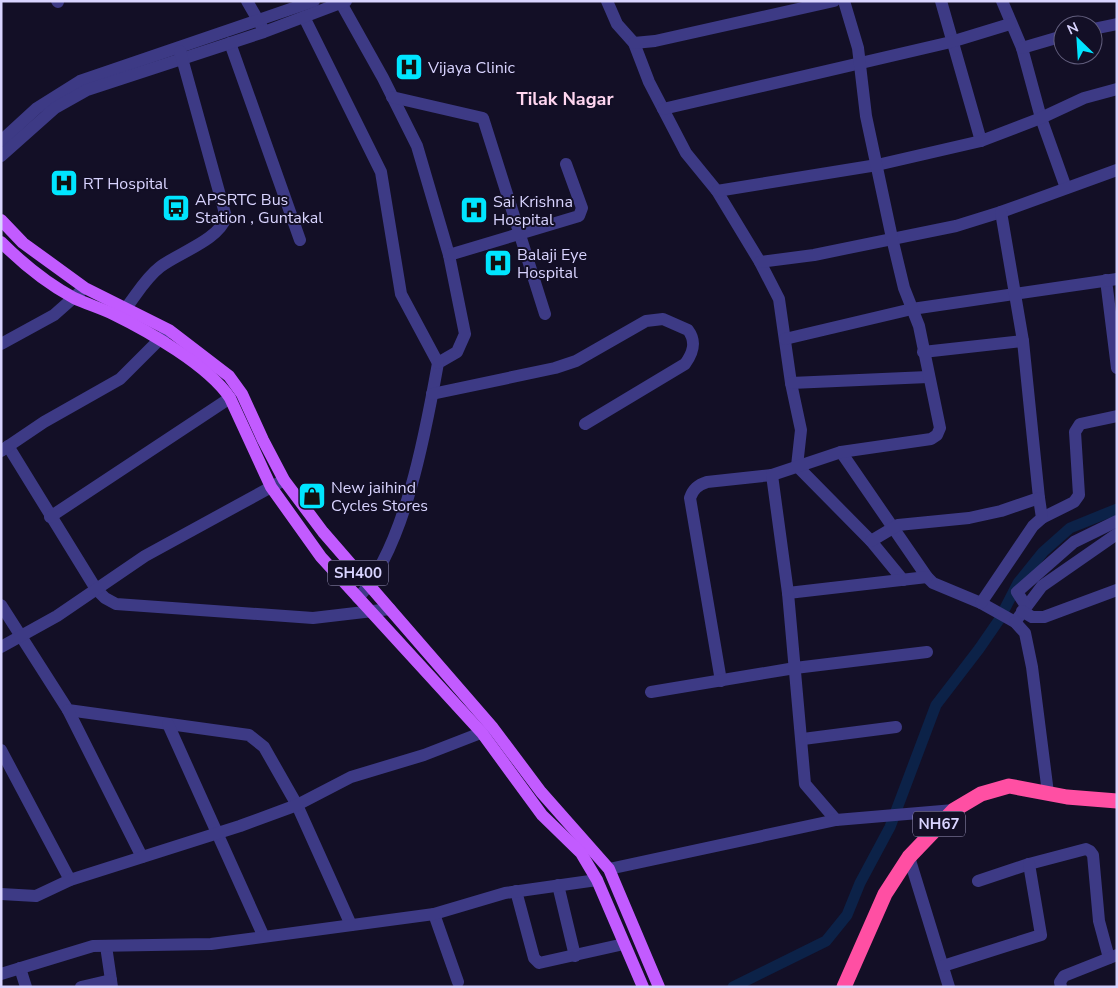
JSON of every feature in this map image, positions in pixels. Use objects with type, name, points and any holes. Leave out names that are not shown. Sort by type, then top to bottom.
[{"type":"highway","name":"NH67","points":[[844,987],[884,894],[909,857],[954,810],[981,794],[1009,786],[1048,793],[1117,801]]},
{"type":"main road","name":"SH400","points":[[1,220],[24,243],[85,288],[212,376],[230,398],[270,487],[321,557],[371,612],[487,731],[609,870],[659,987]]},
{"type":"main road","name":"SH400","points":[[1,242],[27,265],[74,297],[122,312],[169,330],[229,376],[242,394],[284,480],[323,532],[390,608],[487,731],[542,815],[581,853],[597,880],[643,987]]},
{"type":"street","points":[[247,1],[264,32]]},
{"type":"street","points":[[1,156],[54,108],[68,99],[258,20],[314,1]]},
{"type":"street","points":[[607,1],[617,24],[634,42],[649,82],[686,153],[717,191],[760,262],[778,299],[791,383],[801,430],[797,466]]},
{"type":"street","points":[[634,42],[655,41],[834,1]]},
{"type":"street","points":[[721,680],[690,498],[692,491],[699,485],[707,482],[772,475],[842,452],[932,439],[938,435],[940,428],[918,326],[904,288],[892,238],[866,116],[858,48],[844,1]]},
{"type":"street","points":[[941,1],[981,141]]},
{"type":"street","points":[[1002,1],[1010,24],[1022,48],[1041,118],[1066,188]]},
{"type":"street","points":[[1,142],[37,108],[80,81],[180,53],[230,43],[344,2],[417,146],[449,255],[465,334],[457,352],[438,363]]},
{"type":"street","points":[[304,17],[381,172],[402,294],[438,363],[418,464],[386,556],[369,586],[358,598]]},
{"type":"street","points":[[663,109],[952,42],[1010,24]]},
{"type":"street","points":[[1103,27],[1117,24]]},
{"type":"street","points":[[1022,48],[1053,39]]},
{"type":"street","points":[[230,43],[300,240]]},
{"type":"street","points":[[122,312],[147,279],[160,267],[214,234],[224,224],[226,217],[180,53]]},
{"type":"street","points":[[717,191],[877,165],[981,141],[1041,118],[1084,98],[1117,89]]},
{"type":"street","points":[[392,97],[483,118],[545,314]]},
{"type":"street","points":[[449,255],[579,216],[582,213],[566,164]]},
{"type":"street","points":[[760,262],[814,255],[956,226],[1001,212],[1117,170]]},
{"type":"street","points":[[1001,212],[1022,341],[1042,518]]},
{"type":"street","points":[[784,340],[912,309],[1112,280],[1117,368]]},
{"type":"street","points":[[1,344],[54,315],[85,288]]},
{"type":"street","points":[[432,394],[555,368],[576,361],[651,319],[663,318],[688,330],[694,343],[691,355],[685,364],[585,424]]},
{"type":"street","points":[[169,330],[120,379],[44,422],[5,449],[96,589],[105,598],[116,604],[313,618],[371,612],[390,608]]},
{"type":"street","points":[[923,352],[1022,341]]},
{"type":"street","points":[[791,383],[928,377]]},
{"type":"street","points":[[50,517],[230,398]]},
{"type":"street","points":[[981,603],[1033,526],[1042,518],[1074,502],[1079,495],[1076,428],[1080,424],[1117,416]]},
{"type":"street","points":[[842,452],[927,577],[933,583],[981,603],[994,611],[1032,617],[1044,617],[1117,590]]},
{"type":"street","points":[[797,466],[871,541],[903,580]]},
{"type":"street","points":[[772,475],[788,593],[806,784],[836,820]]},
{"type":"street","points":[[1,647],[57,616],[146,556],[284,480]]},
{"type":"street","points":[[871,541],[893,527],[969,518],[1001,511],[1039,498]]},
{"type":"street","points":[[1048,793],[1032,667],[1019,615],[1017,592],[1074,542],[1117,520]]},
{"type":"street","points":[[1019,615],[1034,593],[1053,576],[1117,534]]},
{"type":"street","points":[[788,593],[927,577]]},
{"type":"street","points":[[1,605],[68,710],[142,857]]},
{"type":"street","points":[[651,692],[796,668],[927,652]]},
{"type":"street","points":[[68,710],[249,735],[264,747],[297,804],[351,925]]},
{"type":"street","points":[[168,724],[263,935]]},
{"type":"street","points":[[803,739],[896,727]]},
{"type":"street","points":[[1,894],[36,896],[70,880],[216,833],[297,804],[351,777],[424,755],[487,731]]},
{"type":"street","points":[[1,750],[70,880]]},
{"type":"street","points":[[609,870],[836,820],[954,810]]},
{"type":"street","points":[[978,881],[1028,864],[1086,850],[1090,851],[1099,921],[1113,956],[1064,976],[1060,982],[1061,987]]},
{"type":"street","points":[[909,857],[949,987]]},
{"type":"street","points":[[943,966],[1041,935],[1028,864]]},
{"type":"street","points":[[1,974],[79,949],[106,946],[211,944],[263,935],[434,914],[516,891],[597,880]]},
{"type":"street","points":[[558,885],[575,956]]},
{"type":"street","points":[[516,891],[536,962],[575,956],[624,944]]},
{"type":"street","points":[[434,914],[458,982]]},
{"type":"street","points":[[81,987],[112,984],[106,946]]},
{"type":"street","points":[[20,968],[26,987]]},
{"type":"waterway","points":[[733,987],[826,941],[847,915],[860,883],[890,827],[936,705],[979,649],[999,620],[1018,583],[1043,552],[1070,528],[1117,509]]},
{"type":"place","name":"Vijaya Clinic","points":[[409,67]]},
{"type":"place","name":"RT Hospital","points":[[64,183]]},
{"type":"place","name":"APSRTC Bus Station , Guntakal","points":[[176,208]]},
{"type":"place","name":"Sai Krishna Hospital","points":[[474,210]]},
{"type":"place","name":"Balaji Eye Hospital","points":[[498,263]]},
{"type":"place","name":"New jaihind Cycles Stores","points":[[312,496]]},
{"type":"district","name":"Tilak Nagar","points":[[565,99]]}]
